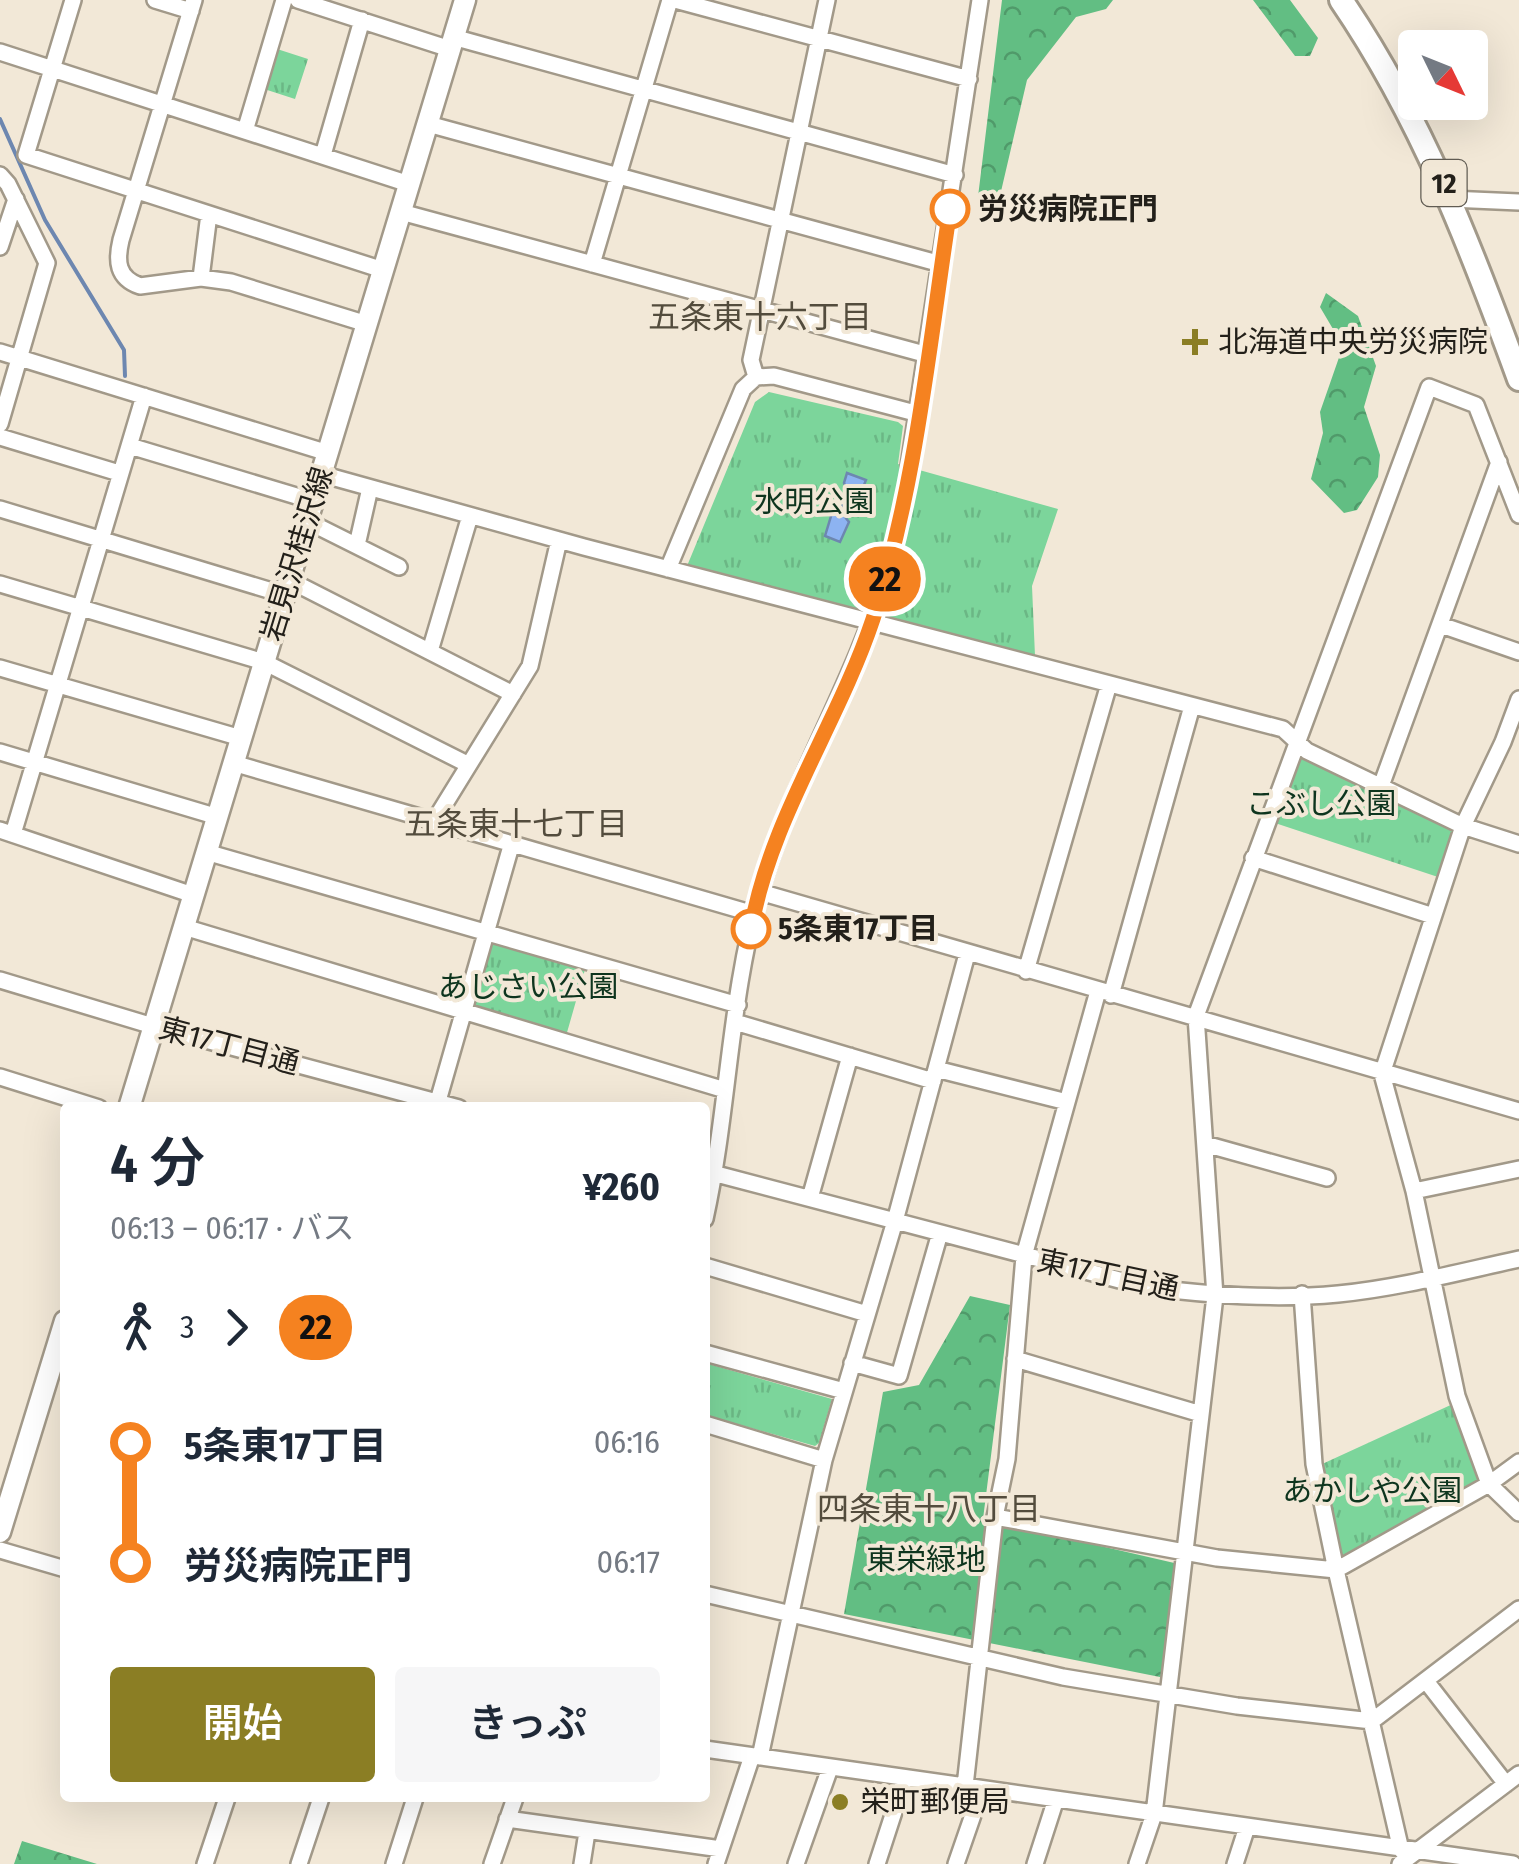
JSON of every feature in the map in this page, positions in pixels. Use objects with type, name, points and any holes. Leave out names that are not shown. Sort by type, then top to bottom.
[{"type":"highway","name":"12","points":[[1341,0],[1399,92],[1450,199],[1519,380]]},
{"type":"main road","name":"岩見沢桂沢線","points":[[130,1102],[464,0]]},
{"type":"main road","points":[[0,1532],[55,1385],[60,1353]]},
{"type":"street","points":[[73,0],[26,156],[383,270]]},
{"type":"street","points":[[155,0],[193,6],[118,255],[118,267],[125,278],[150,286],[201,278],[232,282],[367,324]]},
{"type":"street","points":[[244,131],[284,0]]},
{"type":"street","points":[[298,0],[362,20],[645,89],[955,175]]},
{"type":"street","points":[[592,264],[673,0],[969,79]]},
{"type":"street","points":[[756,377],[751,360],[827,0]]},
{"type":"street","points":[[910,466],[980,0]]},
{"type":"street","points":[[323,156],[362,20]]},
{"type":"street","points":[[0,52],[409,184]]},
{"type":"street","points":[[428,124],[942,264]]},
{"type":"street","points":[[0,175],[47,263],[0,424]]},
{"type":"street","points":[[0,246],[16,199]]},
{"type":"street","points":[[1450,199],[1519,202]]},
{"type":"street","points":[[401,212],[928,354]]},
{"type":"street","points":[[201,278],[209,214]]},
{"type":"street","points":[[0,352],[328,453]]},
{"type":"street","points":[[668,569],[744,389],[756,377],[774,376],[919,414]]},
{"type":"street","points":[[1137,1864],[1154,1814],[1215,1296],[1196,1016],[1429,387],[1476,405],[1519,515]]},
{"type":"street","points":[[144,396],[34,763],[6,832],[193,895]]},
{"type":"street","points":[[0,437],[119,474]]},
{"type":"street","points":[[130,446],[310,511],[357,546],[399,566]]},
{"type":"street","points":[[1381,786],[1499,462]]},
{"type":"street","points":[[321,474],[1283,729],[1308,750],[1463,826],[1519,844]]},
{"type":"street","points":[[357,546],[370,488]]},
{"type":"street","points":[[0,509],[100,540],[287,588],[430,652],[512,694]]},
{"type":"street","points":[[430,652],[470,516]]},
{"type":"street","points":[[433,823],[530,666],[559,540]]},
{"type":"street","points":[[710,1173],[760,892],[784,821],[872,623],[888,570]]},
{"type":"street","points":[[0,584],[264,662],[469,765]]},
{"type":"street","points":[[1441,625],[1519,652]]},
{"type":"street","points":[[0,668],[241,738]]},
{"type":"street","points":[[1026,970],[1109,684]]},
{"type":"street","points":[[1519,699],[1504,742],[1463,826],[1382,1074],[1414,1191],[1457,1396],[1489,1484],[1519,1512]]},
{"type":"street","points":[[964,1786],[996,1517],[1007,1459],[1024,1256],[1067,1102],[1105,993],[1192,706]]},
{"type":"street","points":[[0,752],[218,817]]},
{"type":"street","points":[[234,763],[754,914]]},
{"type":"street","points":[[438,1102],[511,846]]},
{"type":"street","points":[[206,852],[738,1004]]},
{"type":"street","points":[[1253,858],[1434,916]]},
{"type":"street","points":[[760,892],[1519,1111]]},
{"type":"street","points":[[184,926],[725,1090]]},
{"type":"street","points":[[507,1819],[718,1857],[756,1756],[824,1460],[895,1221],[967,954]]},
{"type":"street","name":"東17丁目通","points":[[0,980],[426,1102]]},
{"type":"street","points":[[735,1022],[850,1056],[1067,1102]]},
{"type":"street","points":[[810,1198],[850,1056]]},
{"type":"street","points":[[0,1077],[80,1102]]},
{"type":"street","points":[[1206,1144],[1326,1178]]},
{"type":"street","points":[[1414,1191],[1519,1168]]},
{"type":"street","name":"東17丁目通","points":[[710,1173],[1146,1287],[1215,1296],[1334,1294],[1432,1279],[1519,1259]]},
{"type":"street","points":[[852,1363],[899,1376],[940,1233]]},
{"type":"street","points":[[710,1267],[867,1314]]},
{"type":"street","points":[[1302,1294],[1314,1464],[1406,1855]]},
{"type":"street","points":[[710,1354],[844,1391]]},
{"type":"street","points":[[1015,1359],[1201,1414]]},
{"type":"street","points":[[710,1426],[824,1460]]},
{"type":"street","points":[[996,1517],[1185,1552],[1336,1570],[1489,1484],[1519,1462]]},
{"type":"street","points":[[0,1550],[60,1568]]},
{"type":"street","points":[[710,1595],[1063,1676],[1237,1706],[1372,1721],[1519,1609]]},
{"type":"street","points":[[1406,1855],[1513,1779],[1426,1681]]},
{"type":"street","points":[[710,1750],[1056,1799],[1406,1855],[1513,1864]]},
{"type":"street","points":[[796,1864],[830,1768]]},
{"type":"street","points":[[876,1864],[905,1778]]},
{"type":"street","points":[[956,1864],[982,1789]]},
{"type":"street","points":[[1035,1864],[1056,1799]]},
{"type":"street","points":[[205,1864],[226,1802]]},
{"type":"street","points":[[299,1864],[320,1802]]},
{"type":"street","points":[[394,1864],[415,1802]]},
{"type":"street","points":[[492,1864],[513,1802]]},
{"type":"street","points":[[1235,1864],[1247,1828]]},
{"type":"street","points":[[582,1864],[587,1832]]},
{"type":"green space","points":[[1002,0],[1113,0],[1106,9],[1076,17],[1027,80],[999,200],[981,211],[977,205]]},
{"type":"green space","points":[[1253,0],[1290,0],[1318,38],[1310,56],[1295,56]]},
{"type":"green space","points":[[274,48],[308,59],[295,99],[261,88]]},
{"type":"green space","points":[[1326,293],[1358,316],[1376,366],[1364,407],[1380,455],[1378,477],[1357,510],[1344,513],[1311,479],[1323,433],[1320,412],[1343,346],[1320,307]]},
{"type":"green space","name":"水明公園","points":[[769,392],[898,422],[903,426],[898,464],[1058,509],[1032,586],[1035,656],[687,566],[755,402]]},
{"type":"green space","name":"こぶし公園","points":[[1299,756],[1454,831],[1438,877],[1275,823]]},
{"type":"green space","name":"あじさい公園","points":[[491,939],[586,966],[566,1036],[470,1008]]},
{"type":"green space","name":"東栄緑地","points":[[970,1296],[1010,1305],[983,1519],[1183,1565],[1165,1678],[844,1614],[883,1392],[919,1385]]},
{"type":"green space","points":[[710,1364],[832,1399],[815,1446],[710,1416]]},
{"type":"green space","name":"あかしや公園","points":[[1455,1403],[1483,1482],[1339,1562],[1320,1465]]},
{"type":"green space","points":[[22,1841],[97,1864],[14,1864]]},
{"type":"water","points":[[847,473],[866,480],[862,490],[853,493],[845,517],[849,522],[840,542],[825,536],[832,513],[839,514],[848,491],[844,483]]},
{"type":"waterway","points":[[0,119],[45,220],[124,350],[125,376]]},
{"type":"tunnel","points":[[888,569],[909,466]]},
{"type":"bus line","name":"22","points":[[751,929],[784,821],[854,668],[888,570],[909,475],[950,209]]},
{"type":"place","name":"労災病院正門","points":[[950,209]]},
{"type":"place","name":"北海道中央労災病院","points":[[1195,342]]},
{"type":"place","name":"5条東17丁目","points":[[751,929]]},
{"type":"place","name":"栄町郵便局","points":[[840,1802]]},
{"type":"district","name":"五条東十六丁目","points":[[760,317]]},
{"type":"district","name":"五条東十七丁目","points":[[516,824]]},
{"type":"district","name":"四条東十八丁目","points":[[929,1509]]}]
